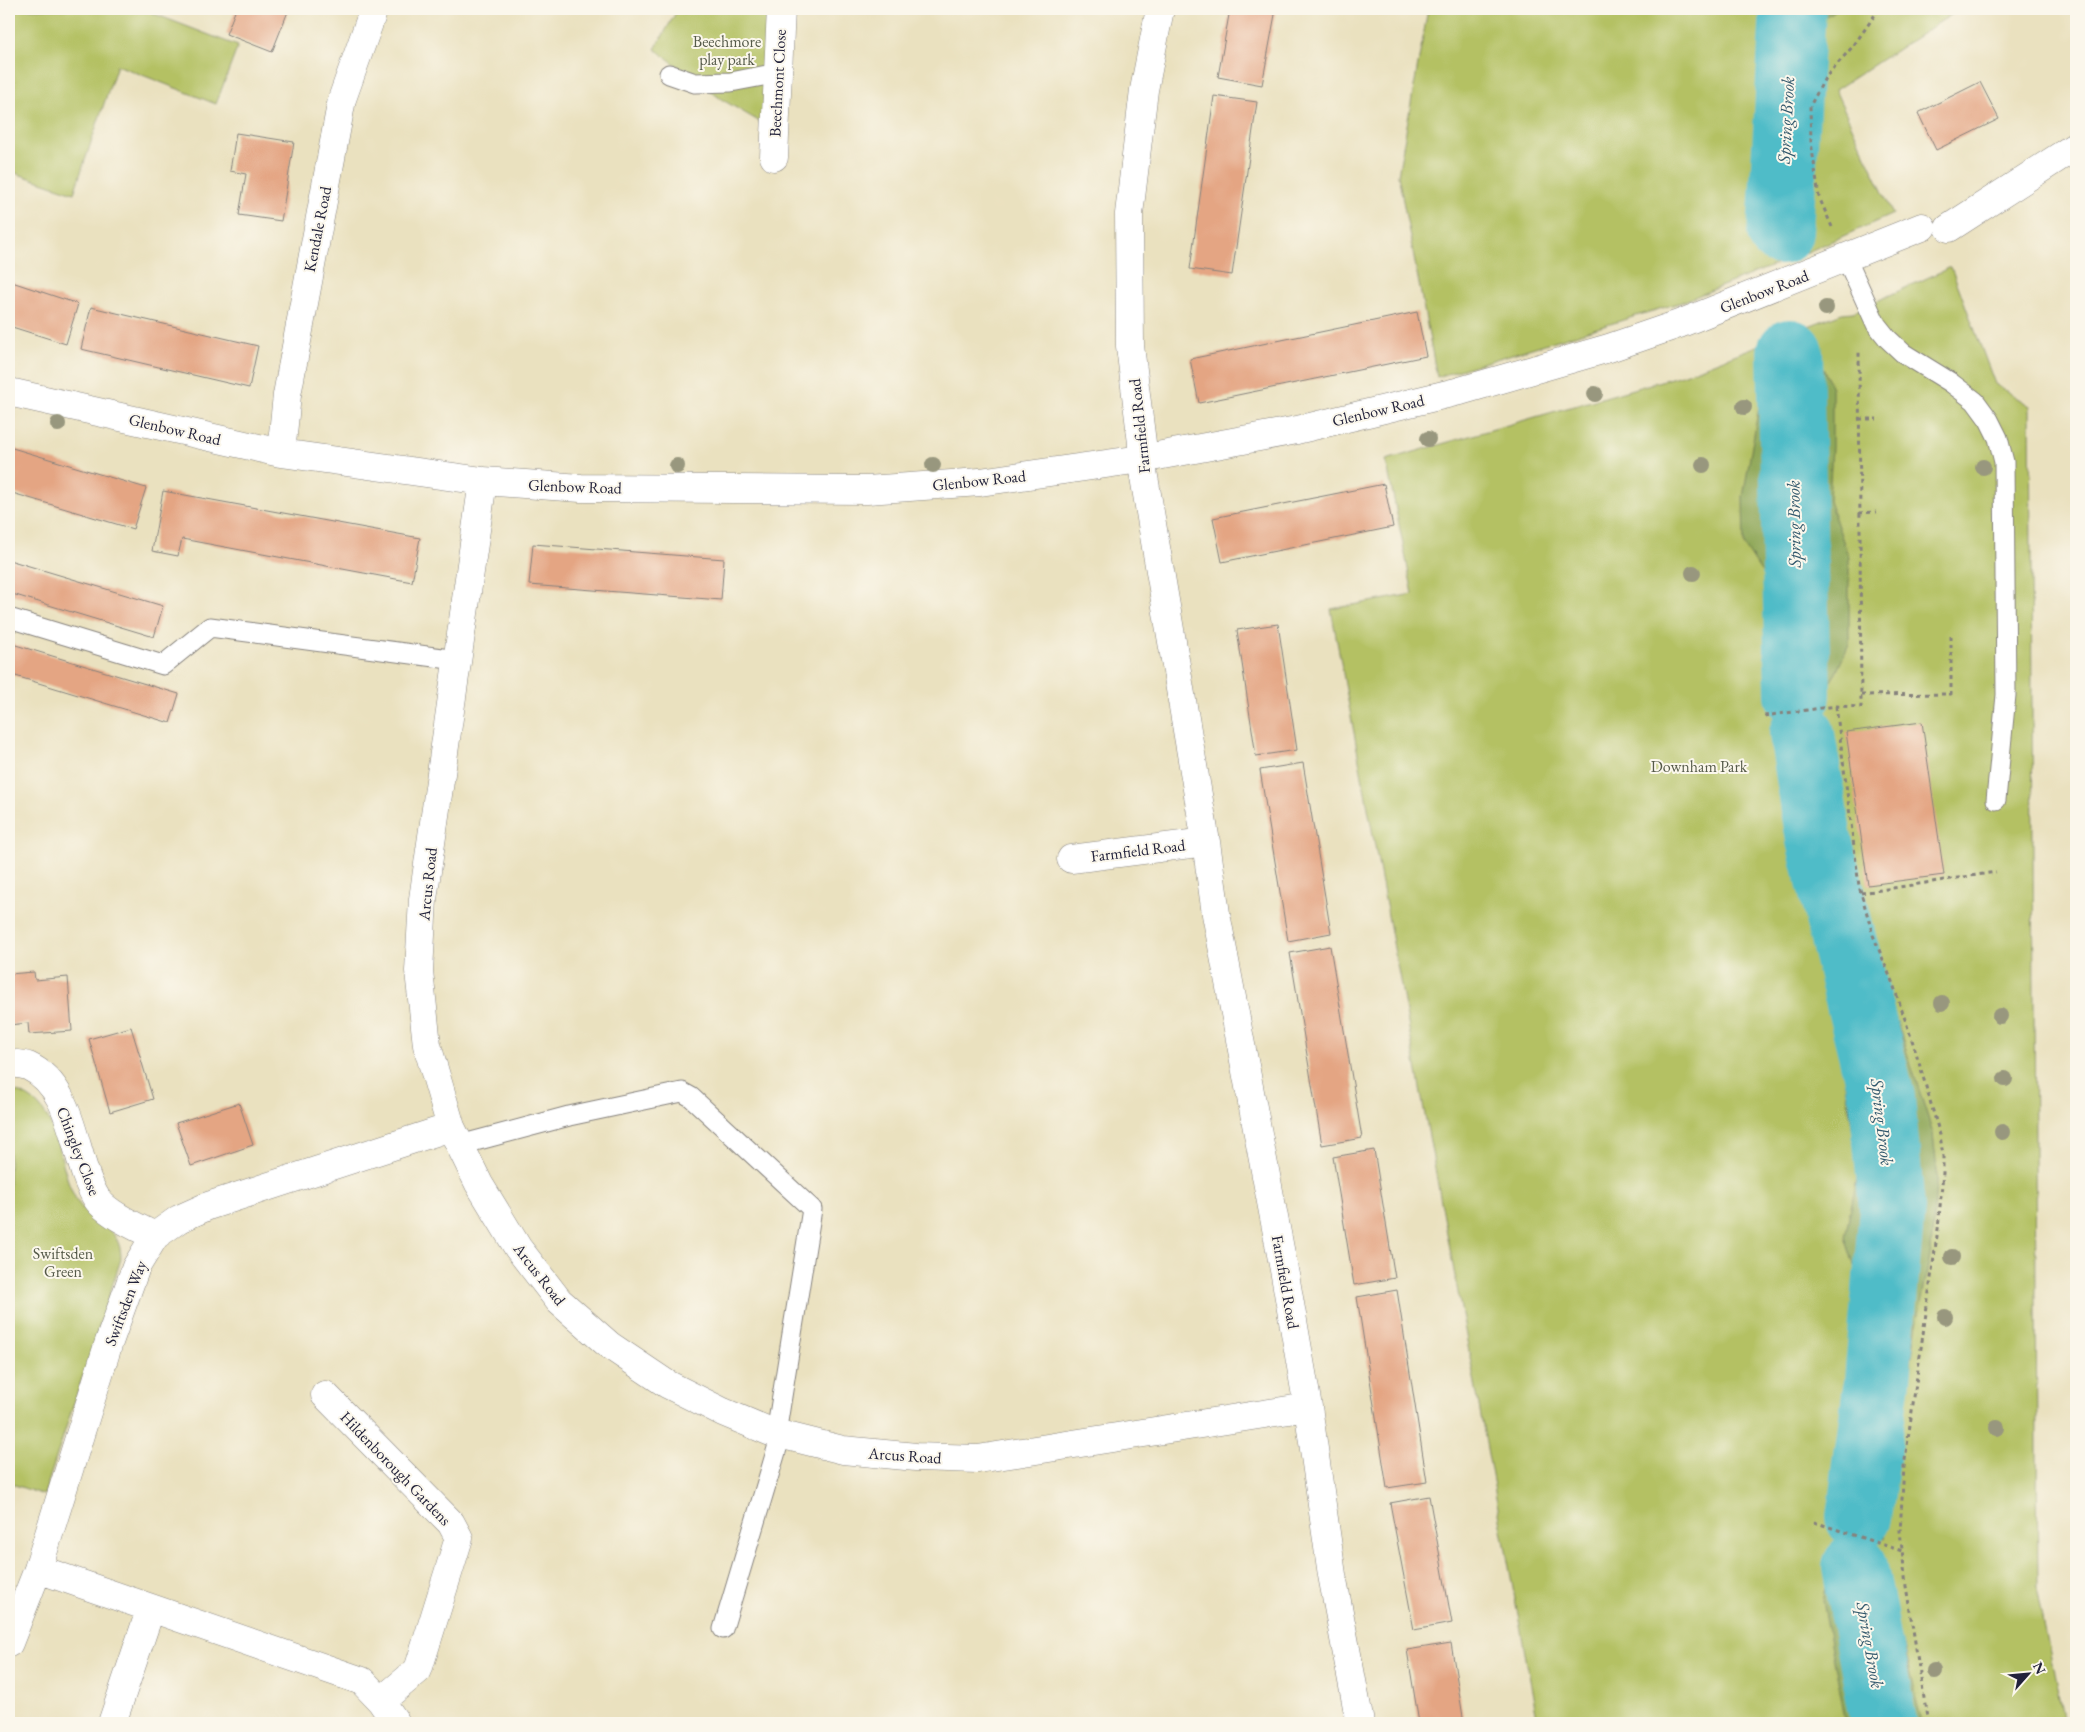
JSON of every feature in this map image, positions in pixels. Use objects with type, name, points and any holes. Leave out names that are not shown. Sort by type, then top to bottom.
[{"type":"street","name":"Kendale Road","points":[[281,453],[289,386],[342,100],[374,9]]},
{"type":"street","name":"Beechmont Close","points":[[774,157],[781,9]]},
{"type":"street","name":"Farmfield Road","points":[[1160,9],[1144,90],[1129,214],[1130,346],[1142,444],[1141,459],[1206,842],[1216,914],[1285,1276],[1308,1407],[1332,1575],[1360,1723]]},
{"type":"street","name":"Glenbow Road","points":[[9,392],[281,453],[483,481],[581,488],[867,490],[980,482],[1141,459],[1297,430],[1478,386],[1609,348],[1679,324],[1846,258],[1935,227],[2076,146]]},
{"type":"street","name":"Arcus Road","points":[[483,481],[423,900],[419,971],[428,1045],[456,1136],[479,1184],[518,1248],[559,1302],[609,1345],[667,1384],[723,1412],[778,1434],[842,1450],[916,1457],[978,1459],[1308,1407]]},
{"type":"street","name":"Farmfield Road","points":[[1071,859],[1206,842]]},
{"type":"street","name":"Chingley Close","points":[[9,1063],[27,1066],[50,1083],[68,1114],[85,1174],[98,1201],[126,1221],[155,1236]]},
{"type":"street","name":"Swiftsden Way","points":[[9,1643],[38,1569],[109,1342],[136,1267],[155,1236],[179,1219],[208,1206],[456,1136]]},
{"type":"street","name":"Hildenborough Gardens","points":[[325,1395],[451,1523],[459,1538],[418,1670],[381,1700]]},
{"type":"street","points":[[38,1569],[362,1681],[381,1700],[396,1723]]},
{"type":"street","points":[[112,1723],[151,1608]]},
{"type":"lane","points":[[669,74],[695,83],[731,82],[778,73]]},
{"type":"lane","points":[[1846,258],[1876,324],[1888,339],[1903,353],[1950,382],[1975,401],[1989,420],[1998,438],[2004,462],[2006,695],[1996,800]]},
{"type":"lane","points":[[9,618],[163,665],[210,627],[457,660]]},
{"type":"lane","points":[[456,1136],[569,1116],[682,1092],[691,1096],[812,1209],[778,1434],[723,1629]]},
{"type":"path","points":[[1846,258],[1819,197],[1811,142],[1810,106],[1825,78],[1854,44],[1878,9]]},
{"type":"path","points":[[1764,716],[1836,706],[1861,707],[1858,343]]},
{"type":"path","points":[[1859,419],[1877,419]]},
{"type":"path","points":[[1859,513],[1876,512]]},
{"type":"path","points":[[1861,694],[1951,694],[1951,634]]},
{"type":"path","points":[[1836,706],[1861,893],[1872,935],[1893,984],[1915,1049],[1940,1135],[1943,1156],[1938,1229],[1904,1467],[1900,1530],[1913,1639],[1928,1723]]},
{"type":"path","points":[[1861,893],[1930,884],[1996,872]]},
{"type":"path","points":[[1814,1522],[1902,1551]]},
{"type":"green space","points":[[9,9],[153,9],[152,13],[238,46],[216,104],[117,65],[74,193],[9,171]]},
{"type":"green space","name":"Beechmore play park","points":[[678,9],[771,9],[767,126],[721,99],[655,49]]},
{"type":"green space","points":[[1428,9],[1960,9],[1835,90],[1893,214],[1805,253],[1682,302],[1437,377],[1398,175]]},
{"type":"green space","points":[[1813,9],[1838,9],[1812,24]]},
{"type":"green space","name":"Downham Park","points":[[1951,267],[1995,384],[2030,406],[2038,1593],[2064,1723],[1538,1723],[1331,609],[1413,594],[1386,460],[1685,374],[1842,313],[1853,312]]},
{"type":"green space","points":[[1798,355],[1823,368],[1832,388],[1832,447],[1829,501],[1849,558],[1849,644],[1836,673],[1818,701],[1784,706],[1791,642],[1792,604],[1760,570],[1744,545],[1743,497],[1763,383],[1783,358]]},
{"type":"green space","points":[[1818,716],[1829,733],[1834,818],[1853,897],[1896,1019],[1933,1133],[1937,1171],[1931,1251],[1916,1330],[1885,1539],[1843,1524],[1836,1511],[1855,1268],[1845,1237],[1859,1168],[1843,1072],[1839,1003],[1810,900],[1792,797],[1780,758],[1783,721]]},
{"type":"green space","name":"Swiftsden Green","points":[[9,1090],[27,1096],[39,1106],[55,1135],[70,1186],[77,1201],[83,1209],[111,1232],[120,1247],[121,1259],[44,1495],[9,1483]]},
{"type":"green space","points":[[1837,1540],[1883,1553],[1895,1614],[1922,1723],[1846,1723],[1823,1601]]},
{"type":"building","points":[[236,9],[289,9],[272,52],[226,34]]},
{"type":"building","points":[[1230,9],[1276,9],[1262,85],[1218,77]]},
{"type":"building","points":[[1980,82],[1999,119],[1936,150],[1918,113]]},
{"type":"building","points":[[1214,96],[1257,102],[1232,275],[1190,269]]},
{"type":"building","points":[[236,133],[294,142],[281,221],[239,215],[246,174],[230,171]]},
{"type":"building","points":[[9,281],[78,304],[66,344],[9,326]]},
{"type":"building","points":[[91,307],[258,346],[249,388],[81,349]]},
{"type":"building","points":[[1417,312],[1426,356],[1199,403],[1190,359]]},
{"type":"building","points":[[9,447],[146,488],[133,529],[9,492]]},
{"type":"building","points":[[1384,484],[1393,527],[1222,562],[1213,518]]},
{"type":"building","points":[[163,491],[420,538],[412,582],[182,539],[178,556],[152,551]]},
{"type":"building","points":[[533,544],[724,559],[721,600],[529,585]]},
{"type":"building","points":[[9,560],[163,606],[154,637],[9,593]]},
{"type":"building","points":[[1278,624],[1297,750],[1256,756],[1237,630]]},
{"type":"building","points":[[9,643],[179,694],[170,723],[9,674]]},
{"type":"building","points":[[1922,722],[1944,875],[1868,885],[1846,732]]},
{"type":"building","points":[[1303,763],[1331,933],[1288,941],[1260,770]]},
{"type":"building","points":[[1330,946],[1362,1138],[1322,1145],[1290,953]]},
{"type":"building","points":[[34,972],[35,980],[68,977],[72,1031],[29,1034],[28,1023],[9,1025],[9,974]]},
{"type":"building","points":[[131,1027],[153,1099],[110,1112],[89,1039]]},
{"type":"building","points":[[239,1103],[253,1145],[191,1166],[176,1123]]},
{"type":"building","points":[[1374,1150],[1395,1278],[1354,1285],[1333,1157]]},
{"type":"building","points":[[1397,1290],[1427,1482],[1387,1488],[1357,1297]]},
{"type":"building","points":[[1429,1496],[1452,1623],[1414,1630],[1390,1503]]},
{"type":"building","points":[[1451,1643],[1464,1723],[1419,1723],[1407,1650]]},
{"type":"waterway","name":"Spring Brook","points":[[1780,232],[1793,9]]},
{"type":"waterway","name":"Spring Brook","points":[[1790,352],[1798,695]]},
{"type":"waterway","name":"Spring Brook","points":[[1802,734],[1819,840],[1882,1098],[1892,1208],[1877,1380],[1859,1517]]},
{"type":"waterway","name":"Spring Brook","points":[[1855,1567],[1884,1723]]}]
